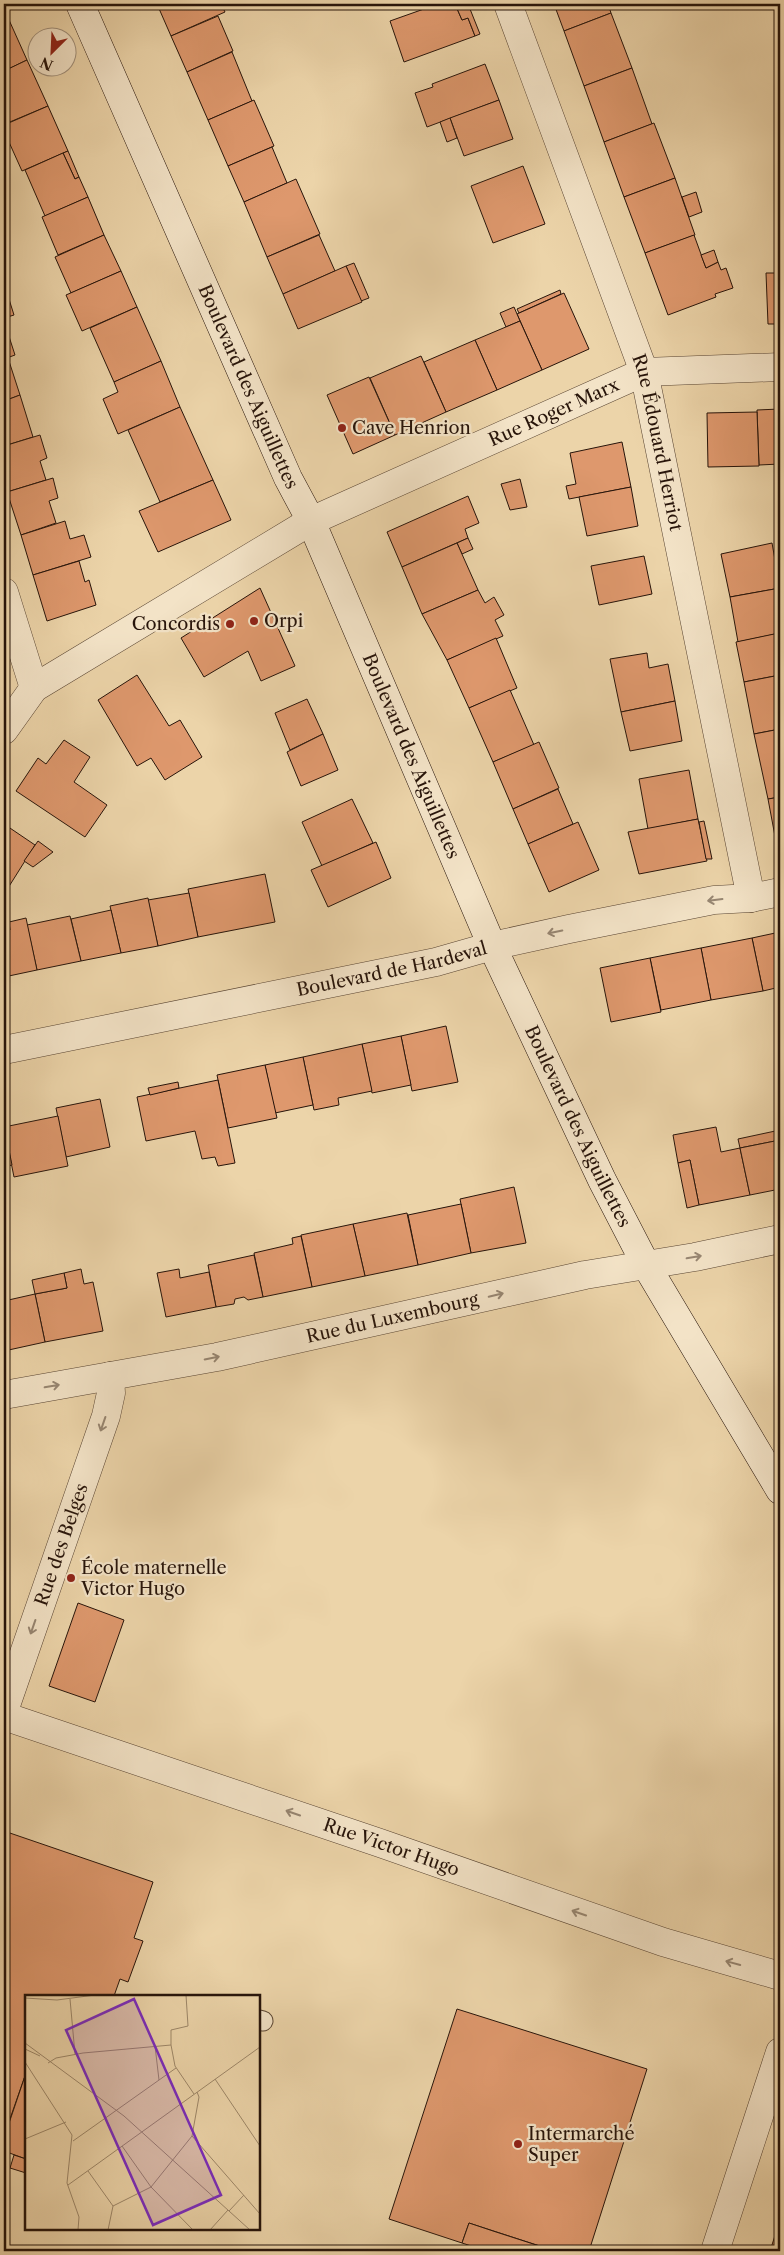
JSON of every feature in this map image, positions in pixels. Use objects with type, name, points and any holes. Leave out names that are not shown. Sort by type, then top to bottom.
[{"type":"street","name":"Boulevard des Aiguillettes","points":[[80,4],[288,478],[311,521],[492,946],[602,1180],[646,1265],[780,1490]]},
{"type":"street","name":"Rue Édouard Herriot","points":[[508,4],[644,372],[750,898]]},
{"type":"street","name":"Rue Roger Marx","points":[[34,688],[311,521],[644,372],[780,368]]},
{"type":"street","points":[[4,592],[34,688],[4,730]]},
{"type":"street","name":"Boulevard de Hardeval","points":[[4,1050],[436,962],[492,946],[714,900],[750,898],[780,892]]},
{"type":"street","name":"Rue du Luxembourg","points":[[4,1396],[273,1345],[585,1275],[780,1239]]},
{"type":"street","name":"Rue des Belges","points":[[4,1710],[106,1416],[111,1393],[110,1376]]},
{"type":"street","name":"Rue Victor Hugo","points":[[4,1716],[266,1804],[663,1942],[780,1976]]},
{"type":"street","points":[[715,2251],[780,2052]]},
{"type":"building","points":[[157,4],[221,4],[225,12],[171,36]]},
{"type":"building","points":[[438,4],[455,4],[462,20],[468,18],[475,36],[404,62],[390,21]]},
{"type":"building","points":[[455,4],[468,4],[480,34],[475,36],[468,18],[462,20]]},
{"type":"building","points":[[554,4],[608,4],[611,13],[564,31]]},
{"type":"building","points":[[4,12],[27,60],[4,71]]},
{"type":"building","points":[[611,13],[632,68],[584,86],[564,31]]},
{"type":"building","points":[[218,16],[233,51],[187,72],[171,36]]},
{"type":"building","points":[[232,52],[252,101],[208,120],[187,72]]},
{"type":"building","points":[[27,60],[28,78],[35,78],[48,106],[5,124],[4,71]]},
{"type":"building","points":[[485,64],[499,100],[427,127],[415,93],[433,87],[432,84]]},
{"type":"building","points":[[632,68],[652,124],[604,142],[584,86]]},
{"type":"building","points":[[254,100],[274,146],[228,166],[208,120]]},
{"type":"building","points":[[499,100],[513,139],[464,156],[450,118]]},
{"type":"building","points":[[48,106],[68,151],[22,171],[4,131],[4,125]]},
{"type":"building","points":[[450,118],[457,138],[447,142],[440,122]]},
{"type":"building","points":[[654,123],[675,178],[624,197],[604,142]]},
{"type":"building","points":[[272,147],[287,183],[244,202],[228,166]]},
{"type":"building","points":[[68,151],[79,177],[75,179],[63,153]]},
{"type":"building","points":[[63,153],[75,179],[79,177],[88,197],[45,216],[25,170]]},
{"type":"building","points":[[523,166],[545,224],[493,243],[471,186]]},
{"type":"building","points":[[675,178],[695,235],[645,253],[624,197]]},
{"type":"building","points":[[296,179],[320,234],[267,257],[244,202]]},
{"type":"building","points":[[696,192],[702,212],[689,217],[682,197]]},
{"type":"building","points":[[88,197],[104,235],[58,255],[42,217]]},
{"type":"building","points":[[104,235],[121,271],[71,293],[55,257]]},
{"type":"building","points":[[319,235],[335,271],[283,294],[267,257]]},
{"type":"building","points":[[694,235],[706,268],[718,262],[721,270],[726,268],[733,288],[715,294],[716,297],[668,315],[645,253]]},
{"type":"building","points":[[714,250],[718,262],[706,268],[701,255]]},
{"type":"building","points":[[354,263],[369,298],[361,301],[346,266]]},
{"type":"building","points":[[346,266],[362,302],[298,329],[283,294]]},
{"type":"building","points":[[121,271],[137,307],[82,331],[66,295]]},
{"type":"building","points":[[766,273],[780,273],[780,324],[768,324]]},
{"type":"building","points":[[560,290],[561,294],[519,313],[517,309]]},
{"type":"building","points":[[564,293],[589,349],[542,370],[517,314]]},
{"type":"building","points":[[4,294],[5,297],[8,296],[14,315],[4,318]]},
{"type":"building","points":[[137,307],[161,361],[114,382],[90,328]]},
{"type":"building","points":[[514,307],[520,321],[506,327],[500,313]]},
{"type":"building","points":[[4,321],[15,355],[4,359]]},
{"type":"building","points":[[520,321],[542,370],[497,390],[475,340]]},
{"type":"building","points":[[475,340],[497,390],[446,412],[424,362]]},
{"type":"building","points":[[421,356],[446,412],[395,435],[370,378]]},
{"type":"building","points":[[8,358],[20,395],[4,401],[4,359]]},
{"type":"building","points":[[161,361],[180,407],[118,434],[103,399],[118,392],[114,382]]},
{"type":"building","points":[[369,377],[395,435],[353,454],[327,395]]},
{"type":"building","points":[[20,395],[33,437],[4,446],[4,401]]},
{"type":"building","points":[[180,407],[213,480],[160,502],[128,430]]},
{"type":"building","points":[[780,409],[780,464],[759,465],[757,410]]},
{"type":"building","points":[[757,412],[759,466],[708,467],[707,413]]},
{"type":"building","points":[[40,435],[47,458],[40,461],[46,480],[7,492],[4,481],[4,446]]},
{"type":"building","points":[[622,442],[631,487],[569,499],[566,486],[576,484],[570,453]]},
{"type":"building","points":[[53,478],[58,498],[49,501],[56,523],[21,535],[7,492]]},
{"type":"building","points":[[520,479],[527,507],[510,510],[501,484]]},
{"type":"building","points":[[213,480],[231,520],[158,552],[139,511]]},
{"type":"building","points":[[631,487],[638,526],[587,536],[579,497]]},
{"type":"building","points":[[468,496],[479,523],[465,529],[468,538],[402,567],[387,532]]},
{"type":"building","points":[[65,521],[70,539],[84,535],[91,557],[33,575],[21,535]]},
{"type":"building","points":[[468,538],[473,549],[462,554],[457,543]]},
{"type":"building","points":[[457,543],[478,590],[422,614],[402,567]]},
{"type":"building","points":[[772,543],[780,588],[730,597],[721,554]]},
{"type":"building","points":[[644,556],[652,594],[599,605],[591,566]]},
{"type":"building","points":[[79,561],[85,582],[89,580],[96,605],[47,621],[33,575]]},
{"type":"building","points":[[260,588],[295,666],[261,681],[248,651],[204,677],[181,638]]},
{"type":"building","points":[[780,588],[780,633],[738,642],[730,597]]},
{"type":"building","points":[[478,590],[485,603],[494,597],[504,615],[495,620],[503,636],[447,660],[422,614]]},
{"type":"building","points":[[779,633],[780,675],[744,682],[736,642]]},
{"type":"building","points":[[496,638],[517,688],[469,708],[447,660]]},
{"type":"building","points":[[647,653],[649,668],[668,664],[675,701],[621,712],[610,659]]},
{"type":"building","points":[[137,675],[169,726],[180,720],[202,757],[165,780],[151,758],[137,766],[98,700]]},
{"type":"building","points":[[780,675],[780,729],[754,734],[744,682]]},
{"type":"building","points":[[510,690],[534,745],[493,762],[469,708]]},
{"type":"building","points":[[307,699],[323,734],[290,750],[275,713]]},
{"type":"building","points":[[675,701],[682,741],[630,751],[621,712]]},
{"type":"building","points":[[780,729],[780,797],[768,799],[754,734]]},
{"type":"building","points":[[323,734],[338,770],[301,786],[287,752]]},
{"type":"building","points":[[64,740],[90,757],[74,782],[107,805],[85,837],[16,791],[38,758],[46,764]]},
{"type":"building","points":[[539,742],[559,788],[513,809],[493,762]]},
{"type":"building","points":[[689,770],[698,819],[648,829],[639,779]]},
{"type":"building","points":[[558,789],[573,824],[528,844],[513,809]]},
{"type":"building","points":[[780,797],[780,847],[777,847],[768,799]]},
{"type":"building","points":[[352,799],[373,843],[322,866],[302,822]]},
{"type":"building","points":[[698,819],[707,861],[639,874],[628,832]]},
{"type":"building","points":[[704,821],[712,859],[706,859],[699,822]]},
{"type":"building","points":[[578,822],[599,870],[549,892],[528,844]]},
{"type":"building","points":[[4,824],[35,845],[8,888],[4,886]]},
{"type":"building","points":[[38,841],[53,852],[33,867],[24,861]]},
{"type":"building","points":[[376,842],[391,878],[328,907],[311,870]]},
{"type":"building","points":[[265,874],[275,922],[198,937],[188,889]]},
{"type":"building","points":[[189,893],[198,937],[158,946],[148,900]]},
{"type":"building","points":[[148,898],[158,946],[121,953],[110,906]]},
{"type":"building","points":[[111,910],[121,953],[81,961],[71,919]]},
{"type":"building","points":[[70,916],[81,961],[37,970],[27,925]]},
{"type":"building","points":[[26,918],[37,970],[4,977],[4,931],[10,930],[9,922]]},
{"type":"building","points":[[780,932],[780,987],[763,991],[752,938]]},
{"type":"building","points":[[752,938],[763,991],[711,1000],[701,948]]},
{"type":"building","points":[[701,948],[711,1000],[661,1010],[650,958]]},
{"type":"building","points":[[650,958],[661,1012],[611,1022],[600,968]]},
{"type":"building","points":[[446,1026],[458,1082],[412,1091],[401,1036]]},
{"type":"building","points":[[401,1036],[411,1085],[372,1093],[362,1044]]},
{"type":"building","points":[[362,1044],[372,1091],[338,1098],[339,1105],[314,1110],[303,1057]]},
{"type":"building","points":[[303,1057],[313,1105],[275,1113],[265,1065]]},
{"type":"building","points":[[265,1065],[277,1118],[228,1128],[217,1075]]},
{"type":"building","points":[[218,1080],[235,1163],[218,1166],[215,1157],[202,1159],[195,1131],[146,1141],[137,1097]]},
{"type":"building","points":[[178,1082],[179,1088],[150,1095],[148,1088]]},
{"type":"building","points":[[100,1099],[110,1147],[66,1157],[56,1108]]},
{"type":"building","points":[[58,1116],[68,1166],[14,1177],[4,1127]]},
{"type":"building","points":[[4,1125],[10,1155],[4,1156]]},
{"type":"building","points":[[716,1127],[721,1152],[740,1148],[750,1195],[699,1205],[690,1160],[678,1163],[673,1135]]},
{"type":"building","points":[[780,1130],[780,1140],[740,1148],[738,1139]]},
{"type":"building","points":[[780,1140],[780,1189],[750,1195],[740,1148]]},
{"type":"building","points":[[10,1155],[12,1165],[4,1167],[4,1156]]},
{"type":"building","points":[[690,1160],[699,1205],[687,1208],[678,1163]]},
{"type":"building","points":[[514,1187],[526,1243],[471,1253],[460,1199]]},
{"type":"building","points":[[461,1204],[471,1253],[418,1265],[408,1215]]},
{"type":"building","points":[[407,1213],[418,1265],[365,1276],[353,1224]]},
{"type":"building","points":[[353,1224],[365,1276],[312,1287],[301,1235]]},
{"type":"building","points":[[301,1236],[312,1287],[263,1297],[254,1253],[293,1244],[292,1238]]},
{"type":"building","points":[[254,1255],[263,1297],[248,1300],[244,1297],[235,1299],[234,1304],[216,1307],[208,1265]]},
{"type":"building","points":[[81,1269],[84,1284],[93,1282],[103,1331],[45,1342],[35,1294],[67,1288],[64,1273]]},
{"type":"building","points":[[179,1269],[180,1278],[209,1272],[216,1307],[166,1317],[157,1273]]},
{"type":"building","points":[[64,1273],[67,1288],[35,1294],[32,1280]]},
{"type":"building","points":[[35,1294],[45,1342],[4,1351],[4,1301]]},
{"type":"building","points":[[78,1603],[124,1620],[95,1702],[49,1686]]},
{"type":"building","points":[[4,1831],[153,1882],[134,1938],[143,1941],[128,1982],[120,1979],[114,1995],[25,1995],[25,2076],[4,2136]]},
{"type":"building","name":"Intermarché Super","points":[[457,2009],[647,2069],[589,2251],[555,2251],[469,2223],[462,2243],[389,2219]]},
{"type":"building","points":[[25,2076],[25,2159],[4,2151],[4,2138]]},
{"type":"building","points":[[14,2155],[25,2159],[25,2173],[10,2168]]},
{"type":"building","points":[[780,2220],[780,2251],[770,2251]]},
{"type":"building","points":[[469,2223],[555,2251],[487,2251],[462,2243]]},
{"type":"place","name":"Cave Henrion","points":[[342,428]]},
{"type":"place","name":"Orpi","points":[[254,621]]},
{"type":"place","name":"Concordis","points":[[230,624]]},
{"type":"place","name":"École maternelle Victor Hugo","points":[[71,1578]]},
{"type":"place","name":"Intermarché Super","points":[[518,2144]]}]
